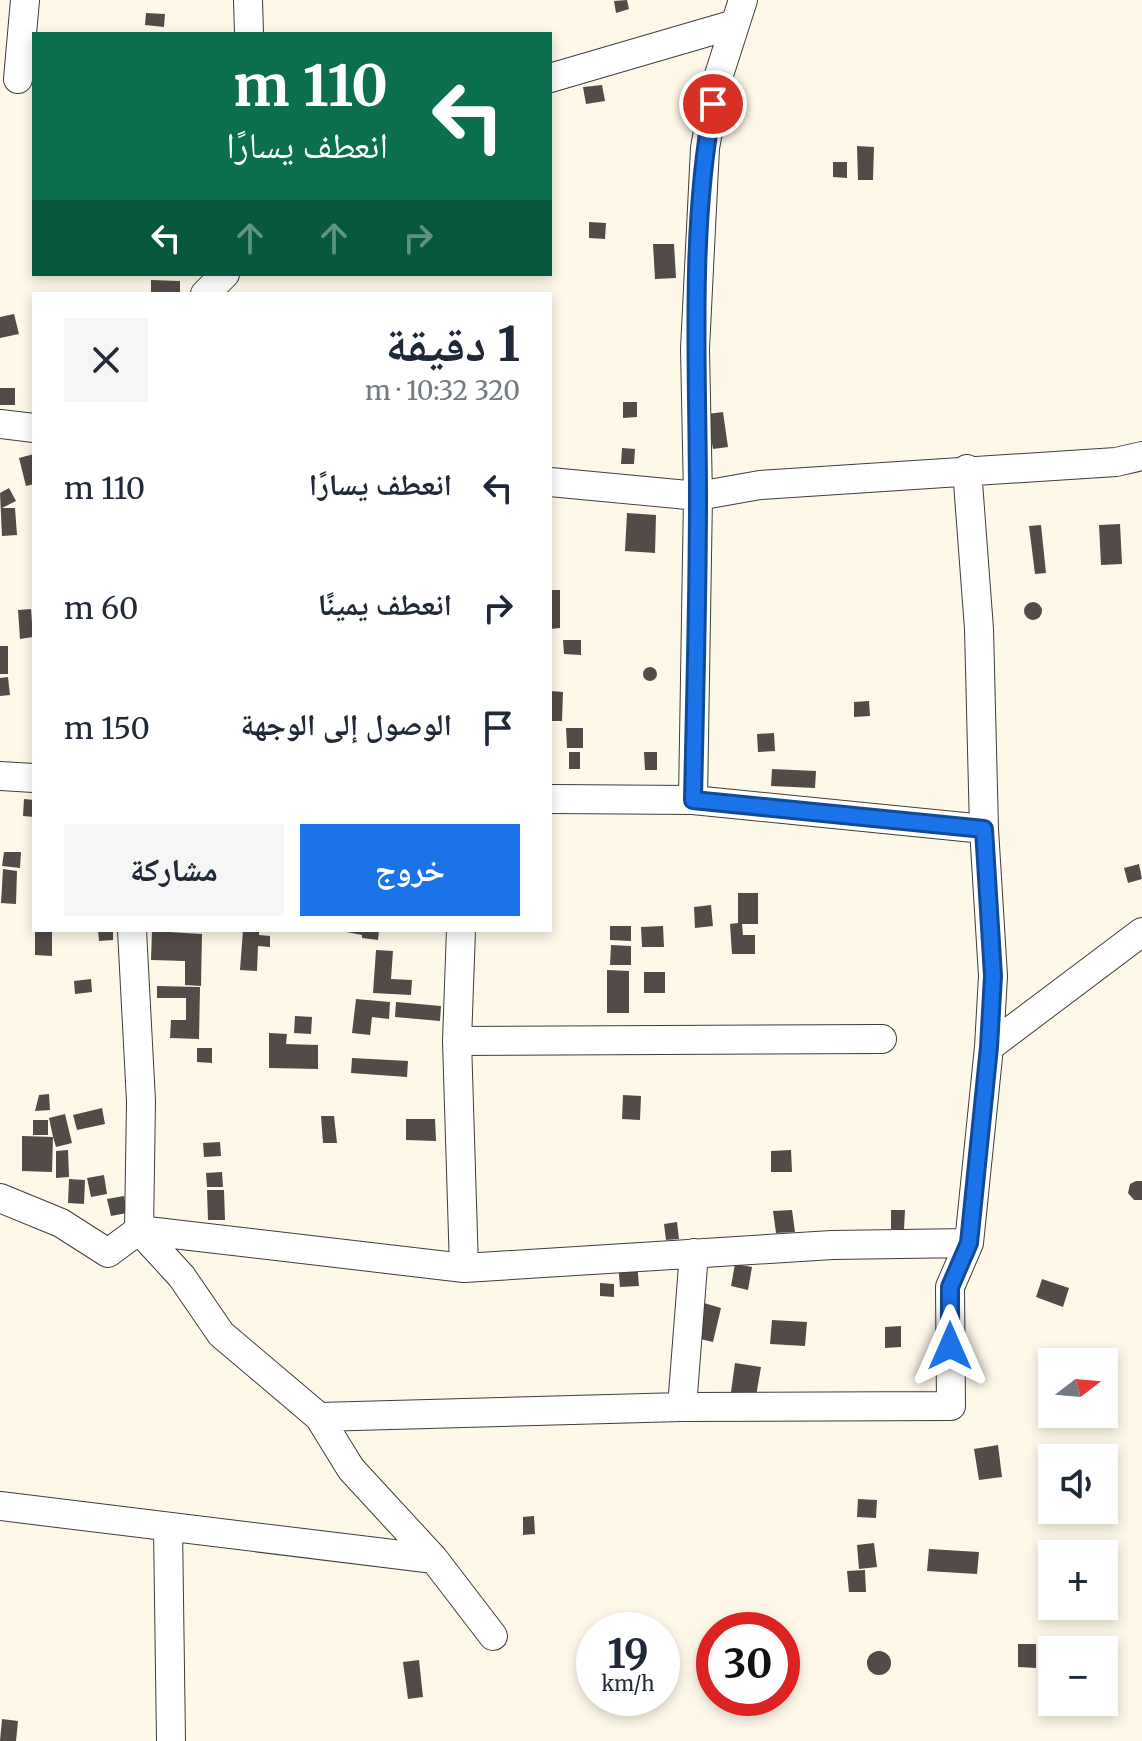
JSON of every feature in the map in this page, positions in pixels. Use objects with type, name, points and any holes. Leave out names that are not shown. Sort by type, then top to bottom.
[{"type":"street","points":[[17,79],[25,0]]},
{"type":"street","points":[[248,0],[249,32]]},
{"type":"street","points":[[552,77],[739,12]]},
{"type":"street","points":[[693,800],[698,496],[695,349],[705,148],[717,81],[739,12]]},
{"type":"street","points":[[207,292],[223,276]]},
{"type":"street","points":[[0,424],[32,428]]},
{"type":"street","points":[[552,482],[698,496],[760,485],[967,469],[1116,462],[1142,456]]},
{"type":"street","points":[[319,1417],[682,1407],[951,1406],[950,1287],[969,1243],[993,976],[984,829],[979,629],[967,469]]},
{"type":"street","points":[[0,776],[32,778]]},
{"type":"street","points":[[552,799],[693,800],[984,829]]},
{"type":"street","points":[[132,932],[141,1101],[139,1230],[182,1277],[221,1334],[319,1417],[351,1469],[434,1559],[493,1636]]},
{"type":"street","points":[[461,932],[457,1041],[464,1268]]},
{"type":"street","points":[[989,1047],[1142,932]]},
{"type":"street","points":[[457,1041],[882,1039]]},
{"type":"street","points":[[0,1198],[61,1223],[108,1253],[139,1230],[464,1268],[832,1245],[969,1243]]},
{"type":"street","points":[[682,1407],[694,1253]]},
{"type":"street","points":[[0,1506],[434,1559]]},
{"type":"street","points":[[168,1528],[171,1741]]},
{"type":"building","points":[[627,0],[629,9],[616,13],[614,1]]},
{"type":"building","points":[[146,13],[165,14],[164,27],[145,25]]},
{"type":"building","points":[[602,85],[605,101],[586,104],[583,87]]},
{"type":"building","points":[[857,146],[874,147],[873,180],[858,180]]},
{"type":"building","points":[[833,162],[847,162],[847,178],[833,177]]},
{"type":"building","points":[[589,222],[606,223],[605,239],[589,238]]},
{"type":"building","points":[[653,244],[674,244],[676,278],[655,279]]},
{"type":"building","points":[[151,280],[180,281],[180,292],[151,292]]},
{"type":"building","points":[[14,314],[19,334],[0,338],[0,317]]},
{"type":"building","points":[[0,388],[15,388],[15,405],[0,405]]},
{"type":"building","points":[[623,402],[637,402],[637,417],[623,418]]},
{"type":"building","points":[[723,412],[728,447],[713,449],[707,414]]},
{"type":"building","points":[[622,448],[635,449],[634,464],[621,464]]},
{"type":"building","points":[[32,455],[32,484],[26,486],[19,458]]},
{"type":"building","points":[[9,488],[16,501],[2,508],[15,508],[17,535],[2,536],[0,493]]},
{"type":"building","points":[[627,513],[656,515],[655,553],[625,551]]},
{"type":"building","points":[[1120,524],[1122,564],[1101,565],[1099,525]]},
{"type":"building","points":[[1041,525],[1046,573],[1035,574],[1029,526]]},
{"type":"building","points":[[552,590],[560,590],[560,628],[552,629]]},
{"type":"building","points":[[1033,602],[1042,611],[1033,620],[1024,611]]},
{"type":"building","points":[[31,609],[32,637],[20,639],[18,610]]},
{"type":"building","points":[[563,640],[581,640],[581,655],[564,654]]},
{"type":"building","points":[[0,646],[8,646],[8,674],[0,674]]},
{"type":"building","points":[[650,667],[657,674],[650,681],[643,674]]},
{"type":"building","points":[[8,677],[10,695],[0,696],[0,678]]},
{"type":"building","points":[[552,691],[563,692],[562,721],[552,721]]},
{"type":"building","points":[[869,701],[870,716],[854,717],[854,702]]},
{"type":"building","points":[[566,728],[583,728],[583,748],[567,748]]},
{"type":"building","points":[[774,733],[775,751],[758,752],[757,734]]},
{"type":"building","points":[[569,752],[580,752],[580,769],[569,769]]},
{"type":"building","points":[[644,752],[657,752],[657,770],[645,770]]},
{"type":"building","points":[[772,769],[816,771],[815,788],[771,786]]},
{"type":"building","points":[[24,799],[32,800],[32,817],[23,816]]},
{"type":"building","points":[[4,852],[21,852],[20,868],[2,866]]},
{"type":"building","points":[[1139,864],[1142,879],[1128,883],[1124,868]]},
{"type":"building","points":[[3,869],[17,871],[16,904],[1,903]]},
{"type":"building","points":[[738,893],[758,893],[758,924],[742,924],[743,935],[755,935],[755,954],[732,954],[730,924],[738,923]]},
{"type":"building","points":[[711,905],[713,926],[695,928],[694,907]]},
{"type":"building","points":[[610,926],[631,926],[631,941],[610,940]]},
{"type":"building","points":[[663,926],[664,947],[642,947],[641,927]]},
{"type":"building","points":[[35,932],[52,932],[52,956],[35,955]]},
{"type":"building","points":[[98,932],[113,932],[113,940],[99,941]]},
{"type":"building","points":[[152,932],[202,934],[201,986],[185,985],[185,961],[151,960]]},
{"type":"building","points":[[243,932],[270,936],[270,947],[258,946],[257,971],[240,970]]},
{"type":"building","points":[[346,932],[379,932],[378,940],[362,938],[362,935]]},
{"type":"building","points":[[611,945],[631,946],[631,965],[610,965]]},
{"type":"building","points":[[376,950],[393,951],[391,979],[412,980],[411,995],[373,993]]},
{"type":"building","points":[[607,970],[629,971],[629,1013],[607,1013]]},
{"type":"building","points":[[644,972],[665,972],[665,993],[644,993]]},
{"type":"building","points":[[91,979],[92,992],[75,994],[74,981]]},
{"type":"building","points":[[157,986],[200,987],[199,1039],[170,1038],[171,1020],[186,1020],[186,998],[157,998]]},
{"type":"building","points":[[356,999],[390,1002],[389,1019],[372,1017],[370,1035],[352,1033]]},
{"type":"building","points":[[396,1002],[441,1006],[440,1021],[395,1017]]},
{"type":"building","points":[[295,1016],[312,1017],[311,1034],[294,1033]]},
{"type":"building","points":[[269,1033],[287,1034],[286,1044],[318,1045],[318,1069],[269,1068]]},
{"type":"building","points":[[197,1048],[212,1048],[212,1063],[197,1062]]},
{"type":"building","points":[[352,1058],[408,1061],[407,1077],[351,1073]]},
{"type":"building","points":[[49,1094],[50,1110],[35,1111],[39,1095]]},
{"type":"building","points":[[623,1095],[641,1096],[640,1120],[622,1119]]},
{"type":"building","points":[[102,1108],[105,1124],[77,1130],[73,1115]]},
{"type":"building","points":[[65,1114],[72,1143],[56,1147],[49,1118]]},
{"type":"building","points":[[321,1116],[334,1116],[337,1143],[323,1143]]},
{"type":"building","points":[[406,1119],[435,1119],[436,1141],[406,1140]]},
{"type":"building","points":[[33,1120],[48,1120],[48,1135],[33,1135]]},
{"type":"building","points":[[22,1136],[53,1137],[52,1172],[22,1171]]},
{"type":"building","points":[[220,1142],[221,1156],[204,1157],[203,1143]]},
{"type":"building","points":[[68,1150],[69,1177],[56,1178],[56,1151]]},
{"type":"building","points":[[791,1150],[792,1172],[771,1172],[771,1151]]},
{"type":"building","points":[[222,1172],[223,1187],[207,1187],[206,1173]]},
{"type":"building","points":[[104,1175],[107,1194],[91,1197],[87,1178]]},
{"type":"building","points":[[69,1179],[85,1180],[84,1204],[68,1203]]},
{"type":"building","points":[[1142,1181],[1142,1200],[1134,1200],[1128,1193],[1130,1184]]},
{"type":"building","points":[[207,1190],[224,1190],[225,1220],[208,1220]]},
{"type":"building","points":[[124,1196],[127,1213],[111,1216],[107,1199]]},
{"type":"building","points":[[792,1210],[795,1232],[776,1233],[773,1211]]},
{"type":"building","points":[[891,1210],[905,1210],[904,1229],[891,1229]]},
{"type":"building","points":[[677,1222],[679,1239],[666,1240],[664,1224]]},
{"type":"building","points":[[637,1262],[639,1286],[620,1287],[618,1263]]},
{"type":"building","points":[[735,1264],[752,1267],[748,1290],[731,1286]]},
{"type":"building","points":[[1042,1279],[1069,1288],[1063,1307],[1036,1297]]},
{"type":"building","points":[[600,1283],[614,1284],[614,1297],[600,1296]]},
{"type":"building","points":[[704,1303],[721,1308],[713,1342],[696,1338]]},
{"type":"building","points":[[772,1320],[807,1322],[805,1346],[770,1344]]},
{"type":"building","points":[[901,1326],[901,1347],[885,1348],[885,1327]]},
{"type":"building","points":[[735,1363],[761,1367],[756,1396],[731,1392]]},
{"type":"building","points":[[998,1445],[1002,1477],[979,1480],[974,1449]]},
{"type":"building","points":[[858,1499],[877,1500],[876,1518],[857,1517]]},
{"type":"building","points":[[534,1516],[535,1534],[523,1535],[523,1517]]},
{"type":"building","points":[[874,1543],[877,1567],[859,1569],[857,1545]]},
{"type":"building","points":[[929,1549],[979,1552],[977,1574],[927,1571]]},
{"type":"building","points":[[865,1570],[866,1592],[849,1592],[847,1571]]},
{"type":"building","points":[[1018,1644],[1036,1644],[1036,1668],[1018,1667]]},
{"type":"building","points":[[879,1651],[890,1658],[891,1663],[884,1674],[879,1675],[868,1668],[867,1663],[874,1652]]},
{"type":"building","points":[[419,1660],[423,1697],[408,1699],[403,1662]]},
{"type":"building","points":[[2,1719],[18,1721],[16,1741],[0,1741]]},
{"type":"route","points":[[713,104],[705,148],[695,349],[698,496],[693,800],[984,829],[993,976],[989,1047],[969,1243],[950,1287],[950,1346]]}]
